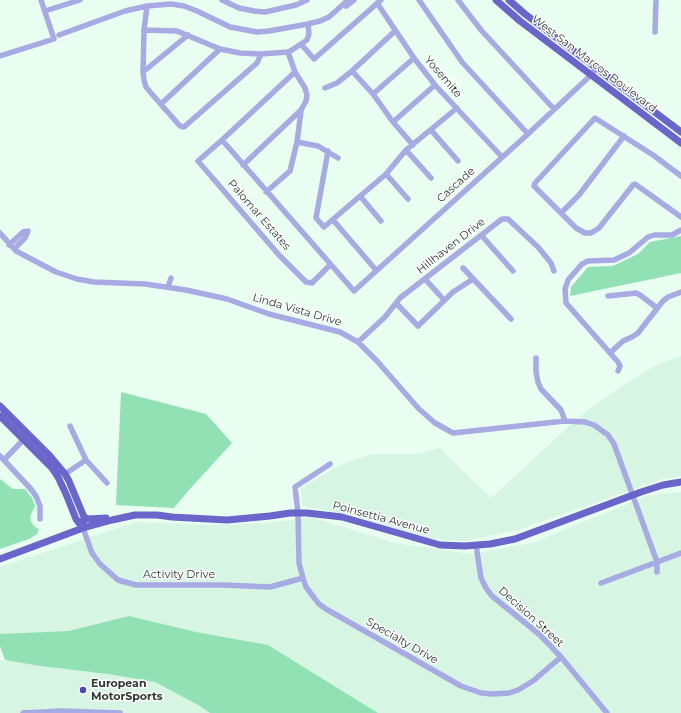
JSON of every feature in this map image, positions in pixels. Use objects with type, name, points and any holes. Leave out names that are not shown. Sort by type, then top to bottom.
[{"type":"main road","name":"West San Marcos Boulevard","points":[[496,0],[520,21],[681,143]]},
{"type":"main road","name":"West San Marcos Boulevard","points":[[509,0],[525,14],[681,132]]},
{"type":"main road","points":[[0,406],[58,477],[76,519],[83,528]]},
{"type":"main road","points":[[0,416],[50,456],[65,474],[70,481],[84,516],[83,528]]},
{"type":"main road","name":"Poinsettia Avenue","points":[[0,559],[83,528],[135,515],[227,520],[298,513],[321,514],[342,518],[440,545],[490,544],[515,539],[633,495],[663,485],[681,482]]},
{"type":"main road","points":[[84,516],[88,519],[106,518],[112,520]]},
{"type":"street","points":[[41,0],[57,37]]},
{"type":"street","points":[[45,11],[80,0]]},
{"type":"street","points":[[222,0],[239,8],[254,11],[274,11],[296,2],[308,0]]},
{"type":"street","points":[[0,56],[57,37],[125,11],[146,6],[171,4],[184,6],[230,28],[251,31],[269,31],[308,24],[329,17],[348,0]]},
{"type":"street","points":[[308,24],[316,25],[331,20],[354,0]]},
{"type":"street","points":[[419,0],[462,62],[528,134]]},
{"type":"street","points":[[458,0],[481,30],[554,109]]},
{"type":"street","points":[[655,32],[656,0]]},
{"type":"street","points":[[301,44],[314,59],[379,2]]},
{"type":"street","name":"Yosemite","points":[[379,2],[395,31],[435,85],[502,157]]},
{"type":"street","points":[[146,6],[143,72],[146,86],[180,126],[184,127],[257,63],[261,54]]},
{"type":"street","points":[[144,30],[177,31],[220,49],[240,53],[261,54],[288,52],[301,44],[307,40],[309,34],[308,24]]},
{"type":"street","points":[[325,88],[337,83],[352,71],[395,31]]},
{"type":"street","points":[[143,72],[188,35]]},
{"type":"street","points":[[161,104],[220,49]]},
{"type":"street","points":[[266,192],[290,171],[297,142],[301,110],[307,95],[305,88],[295,72],[288,52]]},
{"type":"street","points":[[374,94],[414,58]]},
{"type":"street","name":"Cascade","points":[[330,265],[354,291],[528,134],[591,75],[596,68]]},
{"type":"street","points":[[352,71],[374,94],[393,122],[413,146]]},
{"type":"street","points":[[295,72],[222,140],[330,265]]},
{"type":"street","points":[[393,122],[435,85]]},
{"type":"street","points":[[328,152],[316,218],[324,227],[386,174],[406,150],[413,146],[457,108]]},
{"type":"street","points":[[244,165],[301,110]]},
{"type":"street","points":[[681,176],[624,136],[598,119],[594,119],[534,186],[581,232],[591,233],[599,228],[635,184],[681,217]]},
{"type":"street","points":[[431,130],[458,161]]},
{"type":"street","points":[[561,213],[579,195],[624,136]]},
{"type":"street","name":"Palomar Estates","points":[[222,140],[198,161],[208,173],[279,255],[306,282],[312,283],[330,265]]},
{"type":"street","points":[[297,142],[318,146],[338,158]]},
{"type":"street","points":[[406,150],[431,178]]},
{"type":"street","points":[[386,174],[408,200]]},
{"type":"street","points":[[360,196],[381,221]]},
{"type":"street","name":"Hillhaven Drive","points":[[358,342],[385,317],[400,298],[502,219],[508,219],[538,247],[551,263],[554,271]]},
{"type":"street","points":[[332,220],[376,270]]},
{"type":"street","points":[[618,371],[620,366],[610,352],[566,303],[565,289],[568,280],[582,264],[588,261],[614,260],[629,253],[648,237],[672,235],[681,230]]},
{"type":"street","name":"Linda Vista Drive","points":[[0,233],[12,247],[56,272],[77,279],[94,282],[145,284],[168,287],[227,299],[269,314],[340,332],[358,342],[420,409],[435,423],[448,431],[457,433],[565,421],[585,422],[601,429],[608,435],[614,444],[656,562],[657,572]]},
{"type":"street","points":[[481,235],[512,271]]},
{"type":"street","points":[[463,268],[511,319]]},
{"type":"street","points":[[168,287],[171,278]]},
{"type":"street","points":[[425,279],[444,300]]},
{"type":"street","points":[[396,303],[418,326],[453,292],[473,279]]},
{"type":"street","points":[[610,352],[623,341],[632,337],[638,332],[668,297],[681,292]]},
{"type":"street","points":[[608,296],[636,293],[657,308]]},
{"type":"street","points":[[536,358],[536,372],[541,389],[561,410],[565,421]]},
{"type":"street","points":[[70,426],[86,460],[107,483]]},
{"type":"street","points":[[26,437],[2,458],[36,496],[40,506],[40,519]]},
{"type":"street","points":[[65,474],[86,460]]},
{"type":"street","name":"Specialty Drive","points":[[330,464],[295,487],[298,513],[299,563],[302,578],[312,596],[326,609],[461,686],[475,692],[494,694],[508,693],[518,690],[533,681],[561,657]]},
{"type":"street","name":"Activity Drive","points":[[83,528],[92,553],[99,562],[118,580],[127,583],[155,586],[223,585],[270,587],[302,578]]},
{"type":"street","name":"Decision Street","points":[[476,545],[481,578],[492,596],[540,635],[561,657],[607,713]]},
{"type":"street","points":[[601,583],[681,553]]},
{"type":"street","points":[[23,713],[120,713]]},
{"type":"shaded area","points":[[681,356],[681,476],[662,479],[518,530],[464,541],[430,539],[351,515],[302,506],[301,488],[347,462],[372,454],[418,454],[440,448],[491,498],[580,416],[611,393],[658,364]]},
{"type":"shaded area","points":[[681,492],[681,713],[378,713],[268,645],[196,632],[129,616],[68,631],[0,634],[0,567],[136,522],[202,525],[259,524],[311,517],[395,543],[472,554],[532,543],[646,496]]},
{"type":"shaded area","points":[[5,660],[156,682],[210,713],[0,713],[0,661]]},
{"type":"green space","points":[[681,236],[681,273],[570,296],[571,287],[588,267],[613,266],[638,254],[650,242]]},
{"type":"green space","points":[[121,392],[206,414],[232,443],[174,508],[116,505]]},
{"type":"green space","points":[[0,479],[13,489],[25,489],[32,498],[35,506],[30,517],[31,522],[39,529],[37,534],[29,539],[0,549]]},
{"type":"green space","points":[[129,616],[196,632],[268,645],[378,713],[210,713],[155,682],[5,660],[0,646],[0,634],[68,631]]},
{"type":"place","name":"European MotorSports","points":[[83,690]]}]
